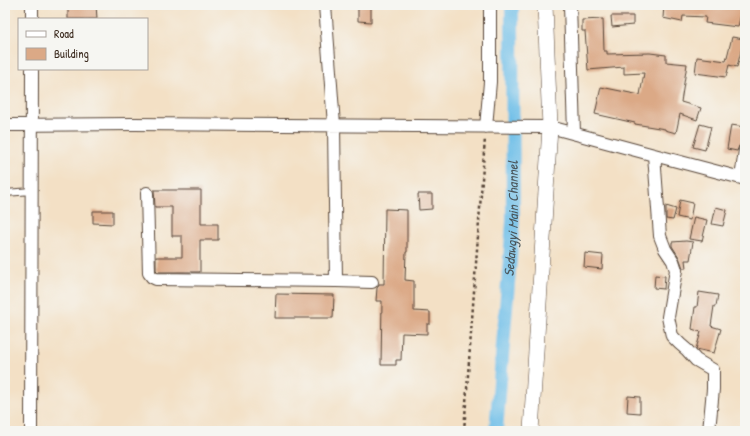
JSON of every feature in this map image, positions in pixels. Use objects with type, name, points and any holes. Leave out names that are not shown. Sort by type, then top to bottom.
[{"type":"street","points":[[32,5],[32,18]]},
{"type":"street","points":[[325,5],[334,125],[336,281]]},
{"type":"street","points":[[490,5],[490,126]]},
{"type":"street","points":[[531,431],[544,127],[545,5]]},
{"type":"street","points":[[570,5],[574,133]]},
{"type":"street","points":[[31,431],[32,70]]},
{"type":"street","points":[[5,125],[134,124],[544,127],[574,133],[743,178],[745,150]]},
{"type":"street","points":[[654,155],[660,236],[676,270],[668,317],[672,336],[696,360],[713,370],[713,389],[709,431]]},
{"type":"street","points":[[147,193],[149,272],[152,277],[372,282]]},
{"type":"lane","points":[[5,193],[32,191]]},
{"type":"path","points":[[464,431],[490,126]]},
{"type":"building","points":[[68,5],[96,5],[97,18],[68,18]]},
{"type":"building","points":[[358,5],[371,5],[371,22],[358,21]]},
{"type":"building","points":[[664,5],[743,5],[738,27],[705,23],[706,17],[683,16],[682,22],[663,18]]},
{"type":"building","points":[[611,16],[633,16],[633,25],[612,27]]},
{"type":"building","points":[[603,19],[604,51],[607,51],[607,54],[650,53],[666,55],[666,62],[687,64],[681,102],[701,108],[697,120],[680,114],[676,133],[665,129],[635,124],[595,114],[601,87],[640,95],[644,73],[624,74],[624,67],[588,70],[585,31],[582,31],[582,20]]},
{"type":"building","points":[[732,37],[744,39],[737,67],[729,65],[726,77],[695,73],[697,57],[726,61]]},
{"type":"building","points":[[700,124],[711,127],[705,150],[693,147]]},
{"type":"building","points":[[731,125],[745,127],[742,143],[737,151],[727,149]]},
{"type":"building","points":[[154,190],[201,190],[201,224],[218,224],[218,240],[200,240],[200,272],[158,272],[156,270],[156,257],[182,257],[182,236],[172,236],[172,207],[155,207]]},
{"type":"building","points":[[418,194],[432,194],[432,209],[419,210]]},
{"type":"building","points":[[680,200],[693,203],[690,220],[677,217]]},
{"type":"building","points":[[666,206],[676,209],[673,220],[666,219]]},
{"type":"building","points":[[716,207],[727,210],[723,226],[712,224]]},
{"type":"building","points":[[385,209],[407,210],[405,280],[414,281],[414,311],[430,312],[430,324],[427,324],[427,334],[402,333],[401,360],[396,360],[396,365],[381,365],[382,301],[376,301],[377,288],[379,284],[384,284]]},
{"type":"building","points":[[93,211],[113,211],[113,224],[93,223]]},
{"type":"building","points":[[694,217],[707,220],[702,241],[689,239]]},
{"type":"building","points":[[672,242],[693,242],[690,260],[685,260],[686,268],[683,268],[679,257],[672,246]]},
{"type":"building","points":[[585,253],[603,255],[602,269],[584,267]]},
{"type":"building","points":[[655,275],[665,276],[664,289],[654,288]]},
{"type":"building","points":[[699,292],[718,295],[716,306],[714,306],[711,326],[721,329],[714,353],[696,349],[701,332],[692,329]]},
{"type":"building","points":[[276,294],[334,295],[333,318],[275,318]]},
{"type":"building","points":[[628,396],[640,397],[640,413],[627,412]]},
{"type":"waterway","name":"Sedawgyi Main Channel","points":[[496,431],[513,222],[512,5]]}]
